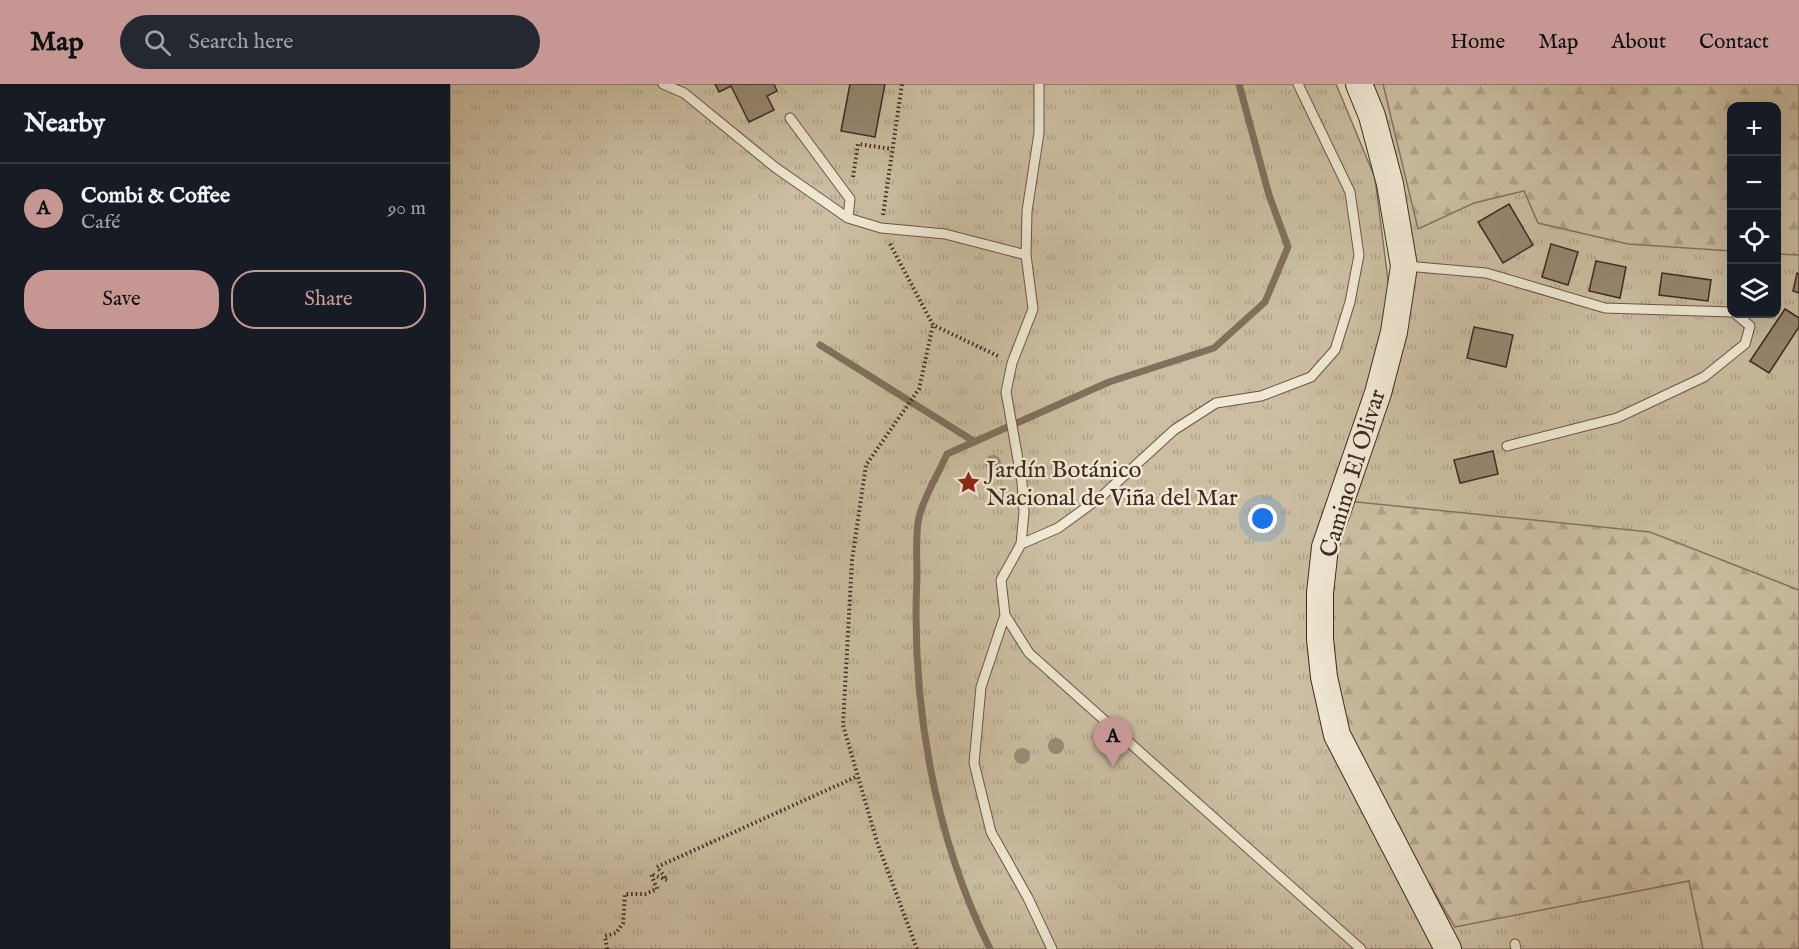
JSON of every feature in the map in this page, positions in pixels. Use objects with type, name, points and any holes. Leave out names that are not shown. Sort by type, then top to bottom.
[{"type":"main road","name":"Camino El Olivar","points":[[1359,84],[1372,116],[1390,184],[1404,266],[1394,332],[1378,393],[1325,547],[1320,593],[1320,639],[1324,677],[1337,735],[1448,949]]},
{"type":"lane","points":[[663,84],[684,93],[776,168],[848,218],[882,228],[945,234],[1026,255]]},
{"type":"lane","points":[[1039,84],[1039,133],[1027,211],[1026,255],[1033,309],[1012,363],[1006,392],[1017,451],[1024,512],[1021,544],[1001,580],[1005,615],[981,687],[974,763],[991,832],[1028,898],[1052,949]]},
{"type":"lane","points":[[1021,544],[1058,528],[1102,496],[1173,430],[1216,403],[1261,396],[1311,377],[1335,350],[1350,302],[1359,255],[1350,192],[1298,84]]},
{"type":"lane","points":[[790,118],[850,199],[848,218]]},
{"type":"lane","points":[[1404,266],[1486,273],[1605,308],[1727,313]]},
{"type":"lane","points":[[1507,446],[1617,418],[1704,377],[1745,344],[1750,326],[1740,318]]},
{"type":"lane","points":[[1005,615],[1029,653],[1361,949]]},
{"type":"path","points":[[902,84],[882,228],[933,325],[1012,363]]},
{"type":"path","points":[[850,199],[858,144],[892,149]]},
{"type":"path","points":[[917,949],[877,842],[843,725],[852,560],[866,465],[919,389],[933,325]]},
{"type":"path","points":[[607,949],[605,936],[616,933],[623,923],[625,894],[645,894],[657,889],[651,874],[667,880],[657,867],[858,776]]},
{"type":"green space","name":"Jardín Botánico Nacional de Viña del Mar","points":[[450,84],[1336,84],[1375,178],[1391,304],[1367,398],[1317,538],[1440,949],[450,949]]},
{"type":"green space","points":[[1364,84],[1799,84],[1799,949],[1453,949],[1389,817],[1327,596],[1407,285]]},
{"type":"green space","points":[[1383,84],[1799,84],[1799,255],[1781,254],[1781,102],[1727,102],[1727,251],[1628,244],[1538,223],[1524,191],[1474,203],[1418,229]]},
{"type":"green space","points":[[1347,501],[1650,532],[1799,590],[1799,949],[1703,949],[1689,881],[1455,927],[1389,817],[1344,733],[1327,603]]},
{"type":"building","points":[[715,84],[774,84],[777,91],[767,96],[774,110],[749,122],[731,86],[719,92]]},
{"type":"building","points":[[850,84],[885,84],[875,137],[841,131]]},
{"type":"building","points":[[1509,204],[1533,245],[1503,263],[1478,222]]},
{"type":"building","points":[[1551,244],[1578,252],[1568,285],[1542,277]]},
{"type":"building","points":[[1596,261],[1626,267],[1620,298],[1589,291]]},
{"type":"building","points":[[1662,273],[1711,280],[1708,301],[1659,295]]},
{"type":"building","points":[[1797,273],[1799,274],[1799,293],[1793,291]]},
{"type":"building","points":[[1785,309],[1799,318],[1799,327],[1769,373],[1750,361]]},
{"type":"building","points":[[1474,327],[1513,335],[1506,367],[1467,358]]},
{"type":"building","points":[[1493,451],[1498,474],[1460,483],[1454,460]]},
{"type":"waterway","points":[[990,949],[954,861],[930,767],[918,672],[916,624],[916,546],[921,509],[947,454],[1109,382],[1214,348],[1265,302],[1288,247],[1269,195],[1239,84]]},
{"type":"waterway","points":[[820,345],[975,442]]},
{"type":"place","name":"Jardín Botánico Nacional de Viña del Mar","points":[[968,483]]},
{"type":"place","name":"Combi & Coffee","points":[[1113,767]]}]
